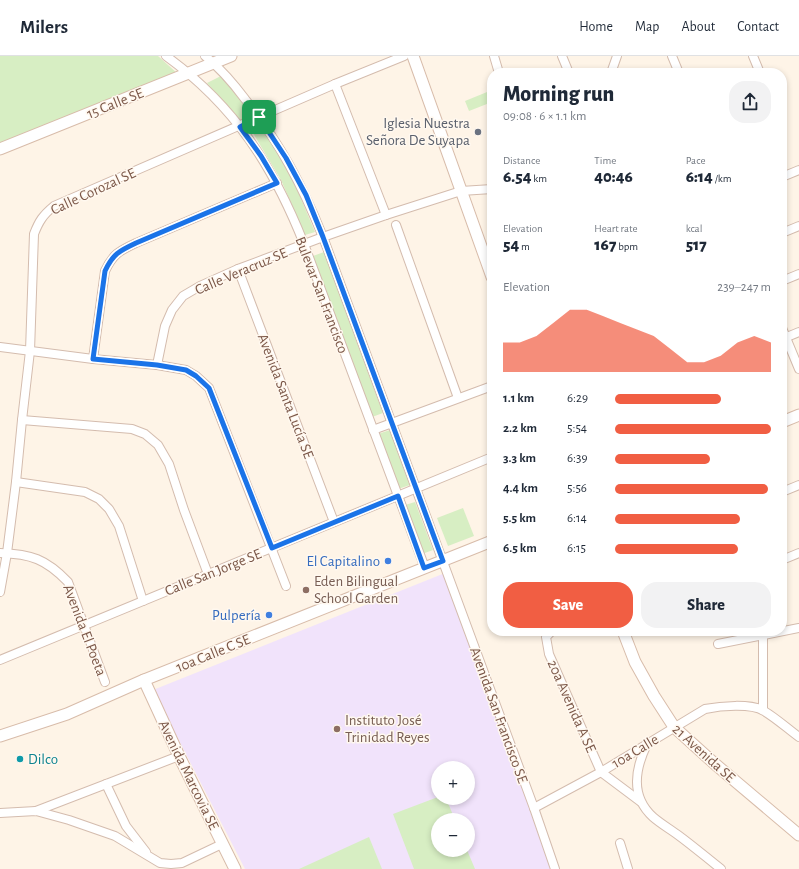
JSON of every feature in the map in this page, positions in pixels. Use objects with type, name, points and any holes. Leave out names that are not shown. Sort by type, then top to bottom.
[{"type":"street","name":"Bulevar San Francisco","points":[[166,56],[189,73],[216,99],[240,127],[261,156],[277,183],[304,244],[424,568]]},
{"type":"street","name":"15 Calle SE","points":[[0,149],[189,73],[209,59],[231,56]]},
{"type":"street","name":"Calle Corozal SE","points":[[0,592],[4,553],[16,482],[30,351],[34,234],[37,224],[54,206],[240,127],[259,117],[335,84],[404,56]]},
{"type":"street","points":[[413,56],[487,262]]},
{"type":"street","points":[[494,56],[498,68]]},
{"type":"street","points":[[562,56],[567,68]]},
{"type":"street","points":[[613,68],[617,56]]},
{"type":"street","points":[[672,56],[677,68]]},
{"type":"street","points":[[753,56],[758,68]]},
{"type":"street","name":"Bulevar San Francisco","points":[[209,59],[236,87],[259,117],[286,158],[306,195],[443,561]]},
{"type":"street","points":[[335,84],[386,215]]},
{"type":"street","points":[[787,175],[799,170]]},
{"type":"street","points":[[93,359],[105,271],[111,259],[123,249],[136,243],[277,183]]},
{"type":"street","name":"Calle Veracruz SE","points":[[157,365],[165,326],[172,310],[184,296],[200,286],[238,269],[386,215],[461,191],[487,189]]},
{"type":"street","points":[[396,225],[458,398]]},
{"type":"street","points":[[787,230],[799,226]]},
{"type":"street","name":"Avenida Santa Lucía SE","points":[[238,269],[334,522]]},
{"type":"street","points":[[787,279],[799,274]]},
{"type":"street","points":[[787,337],[799,332]]},
{"type":"street","points":[[787,344],[799,369]]},
{"type":"street","points":[[0,347],[93,359],[157,365],[186,370],[196,376],[209,388],[286,586]]},
{"type":"street","points":[[373,430],[487,388]]},
{"type":"street","points":[[787,420],[799,415]]},
{"type":"street","points":[[22,420],[132,430],[145,434],[158,445],[169,464],[184,510],[208,574]]},
{"type":"street","name":"Calle San Jorge SE","points":[[0,660],[487,459]]},
{"type":"street","points":[[16,482],[85,492],[99,499],[109,509],[119,526],[143,601]]},
{"type":"street","points":[[787,490],[799,485]]},
{"type":"street","name":"10a Calle C SE","points":[[0,736],[67,714],[144,680],[487,543]]},
{"type":"street","name":"Avenida El Poeta","points":[[4,553],[38,559],[56,569],[68,582],[105,682]]},
{"type":"street","points":[[787,558],[799,553]]},
{"type":"street","name":"Avenida San Francisco SE","points":[[443,561],[555,869]]},
{"type":"street","points":[[787,630],[799,628]]},
{"type":"street","name":"20a Avenida A SE","points":[[549,636],[549,654],[601,772],[641,802]]},
{"type":"street","name":"21 Avenida SE","points":[[625,636],[635,662],[654,696],[674,727],[715,764],[799,834]]},
{"type":"street","points":[[718,644],[751,636]]},
{"type":"street","points":[[763,636],[763,710],[799,738]]},
{"type":"street","name":"Avenida Marcovia SE","points":[[144,680],[179,756],[235,869]]},
{"type":"street","name":"10a Calle","points":[[534,808],[601,772],[705,709],[719,706],[736,706],[763,710]]},
{"type":"street","points":[[648,743],[641,757],[638,771],[637,784],[641,802],[653,817],[721,869]]},
{"type":"street","points":[[0,813],[36,811],[179,756]]},
{"type":"street","points":[[106,784],[126,826],[150,856]]},
{"type":"street","points":[[36,811],[69,820],[115,836],[160,863],[182,863],[222,844]]},
{"type":"street","points":[[115,836],[126,826]]},
{"type":"street","points":[[620,843],[628,869]]},
{"type":"shaded area","name":"Instituto José Trinidad Reyes","points":[[445,573],[551,869],[245,869],[153,690]]},
{"type":"green space","points":[[0,56],[158,56],[178,74],[0,147]]},
{"type":"green space","points":[[221,76],[252,115],[240,121],[207,83]]},
{"type":"green space","points":[[487,92],[487,104],[469,111],[465,101]]},
{"type":"green space","points":[[263,128],[291,175],[315,232],[305,235],[281,180],[253,133]]},
{"type":"green space","points":[[324,252],[383,413],[372,417],[313,256]]},
{"type":"green space","points":[[390,430],[410,485],[398,489],[378,434]]},
{"type":"green space","points":[[415,502],[433,550],[422,554],[405,505]]},
{"type":"green space","points":[[463,508],[474,536],[448,546],[437,518]]},
{"type":"green space","points":[[431,800],[431,805],[449,805],[452,813],[431,813],[431,857],[470,857],[475,869],[414,869],[393,814]]},
{"type":"green space","points":[[369,837],[382,869],[299,869]]},
{"type":"place","name":"Iglesia Nuestra Señora De Suyapa","points":[[478,132]]},
{"type":"place","name":"El Capitalino","points":[[388,561]]},
{"type":"place","name":"Eden Bilingual School Garden","points":[[306,590]]},
{"type":"place","name":"Pulpería","points":[[269,615]]},
{"type":"place","name":"Instituto José Trinidad Reyes","points":[[337,729]]},
{"type":"place","name":"Dilco","points":[[20,759]]},
{"type":"route","points":[[259,117],[286,158],[306,195],[443,561],[424,568],[398,496],[272,548],[209,388],[196,376],[186,370],[157,365],[93,359],[105,271],[111,259],[123,249],[136,243],[277,183],[261,156],[240,127],[259,117]]}]
